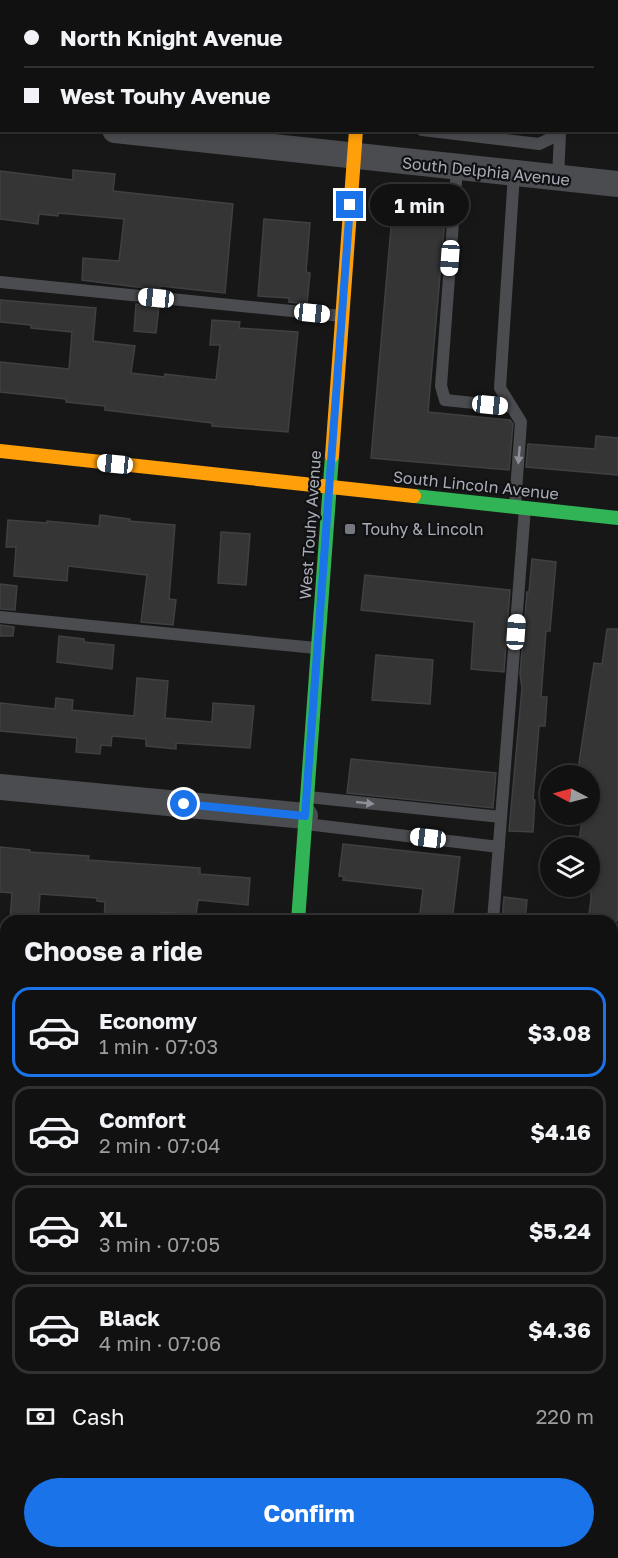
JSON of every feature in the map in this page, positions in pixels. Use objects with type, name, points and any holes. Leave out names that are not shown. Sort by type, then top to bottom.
[{"type":"main road","name":"West Touhy Avenue","points":[[298,915],[356,132]]},
{"type":"main road","name":"South Lincoln Avenue","points":[[0,451],[618,518]]},
{"type":"street","name":"South Delphia Avenue","points":[[139,132],[292,145],[354,157],[618,184]]},
{"type":"street","points":[[0,787],[306,812]]},
{"type":"lane","points":[[439,132],[539,144],[560,132]]},
{"type":"lane","points":[[558,178],[560,132]]},
{"type":"lane","points":[[457,168],[441,386],[445,400],[512,407]]},
{"type":"lane","points":[[493,915],[520,506],[521,422],[500,388],[514,174]]},
{"type":"lane","points":[[0,282],[342,316]]},
{"type":"lane","points":[[0,617],[318,649]]},
{"type":"lane","points":[[306,812],[501,817]]},
{"type":"lane","points":[[306,812],[499,847]]},
{"type":"building","points":[[73,170],[115,174],[113,191],[233,204],[225,293],[160,286],[160,290],[82,280],[83,258],[119,261],[124,219],[58,213],[58,216],[39,214],[38,224],[0,219],[0,171],[73,180]]},
{"type":"building","points":[[394,193],[447,197],[428,412],[510,420],[513,424],[509,470],[371,458]]},
{"type":"building","points":[[264,219],[310,223],[306,272],[310,273],[307,304],[289,302],[289,298],[258,296]]},
{"type":"building","points":[[0,300],[96,308],[93,341],[135,346],[131,373],[164,377],[165,374],[216,380],[220,345],[210,345],[212,320],[240,322],[239,328],[298,332],[288,432],[212,426],[212,423],[105,410],[105,406],[66,402],[66,399],[0,392],[0,362],[69,369],[72,332],[0,322]]},
{"type":"building","points":[[136,304],[159,306],[156,333],[134,331]]},
{"type":"building","points":[[596,436],[618,438],[618,475],[526,467],[528,444],[595,449]]},
{"type":"building","points":[[100,515],[130,519],[129,521],[175,525],[169,599],[176,600],[173,625],[141,622],[147,575],[68,566],[67,581],[14,576],[16,547],[6,547],[8,520],[99,526]]},
{"type":"building","points":[[221,532],[250,534],[246,585],[218,583]]},
{"type":"building","points":[[532,559],[556,562],[550,631],[546,631],[541,697],[547,697],[545,726],[539,726],[533,800],[535,800],[533,832],[509,831],[522,688],[520,674]]},
{"type":"building","points":[[365,575],[510,590],[504,672],[471,669],[474,622],[361,610]]},
{"type":"building","points":[[0,584],[17,586],[15,610],[0,609]]},
{"type":"building","points":[[0,625],[14,627],[13,636],[0,636]]},
{"type":"building","points":[[607,629],[618,629],[618,915],[589,915],[591,897],[600,897],[600,837],[580,837],[581,825],[600,825],[600,765],[579,765],[594,663],[602,664]]},
{"type":"building","points":[[59,636],[84,639],[84,642],[114,645],[112,669],[57,662]]},
{"type":"building","points":[[376,655],[433,660],[430,704],[372,700]]},
{"type":"building","points":[[137,678],[168,681],[165,718],[212,722],[213,703],[254,706],[250,748],[176,743],[176,749],[146,746],[146,739],[112,736],[111,746],[101,745],[100,754],[76,752],[77,738],[0,731],[0,703],[55,709],[56,698],[73,700],[72,710],[134,716]]},
{"type":"building","points":[[351,759],[496,773],[493,808],[347,793]]},
{"type":"building","points":[[343,844],[460,857],[453,915],[420,915],[423,889],[343,880],[344,877],[339,876]]},
{"type":"building","points":[[0,847],[30,850],[30,852],[89,856],[88,860],[200,868],[200,874],[250,878],[248,905],[198,900],[196,915],[160,912],[160,915],[104,915],[105,902],[97,901],[97,898],[40,894],[38,915],[10,915],[12,893],[0,892]]},
{"type":"building","points":[[504,897],[527,900],[526,915],[502,915]]},
{"type":"traffic: fast","points":[[298,915],[332,456]]},
{"type":"traffic: fast","points":[[414,496],[618,518]]},
{"type":"traffic: slow","points":[[332,456],[356,132]]},
{"type":"traffic: slow","points":[[0,451],[414,496]]},
{"type":"place","name":"Touhy & Lincoln","points":[[350,529]]},
{"type":"route","points":[[184,804],[305,816],[350,205]]}]
